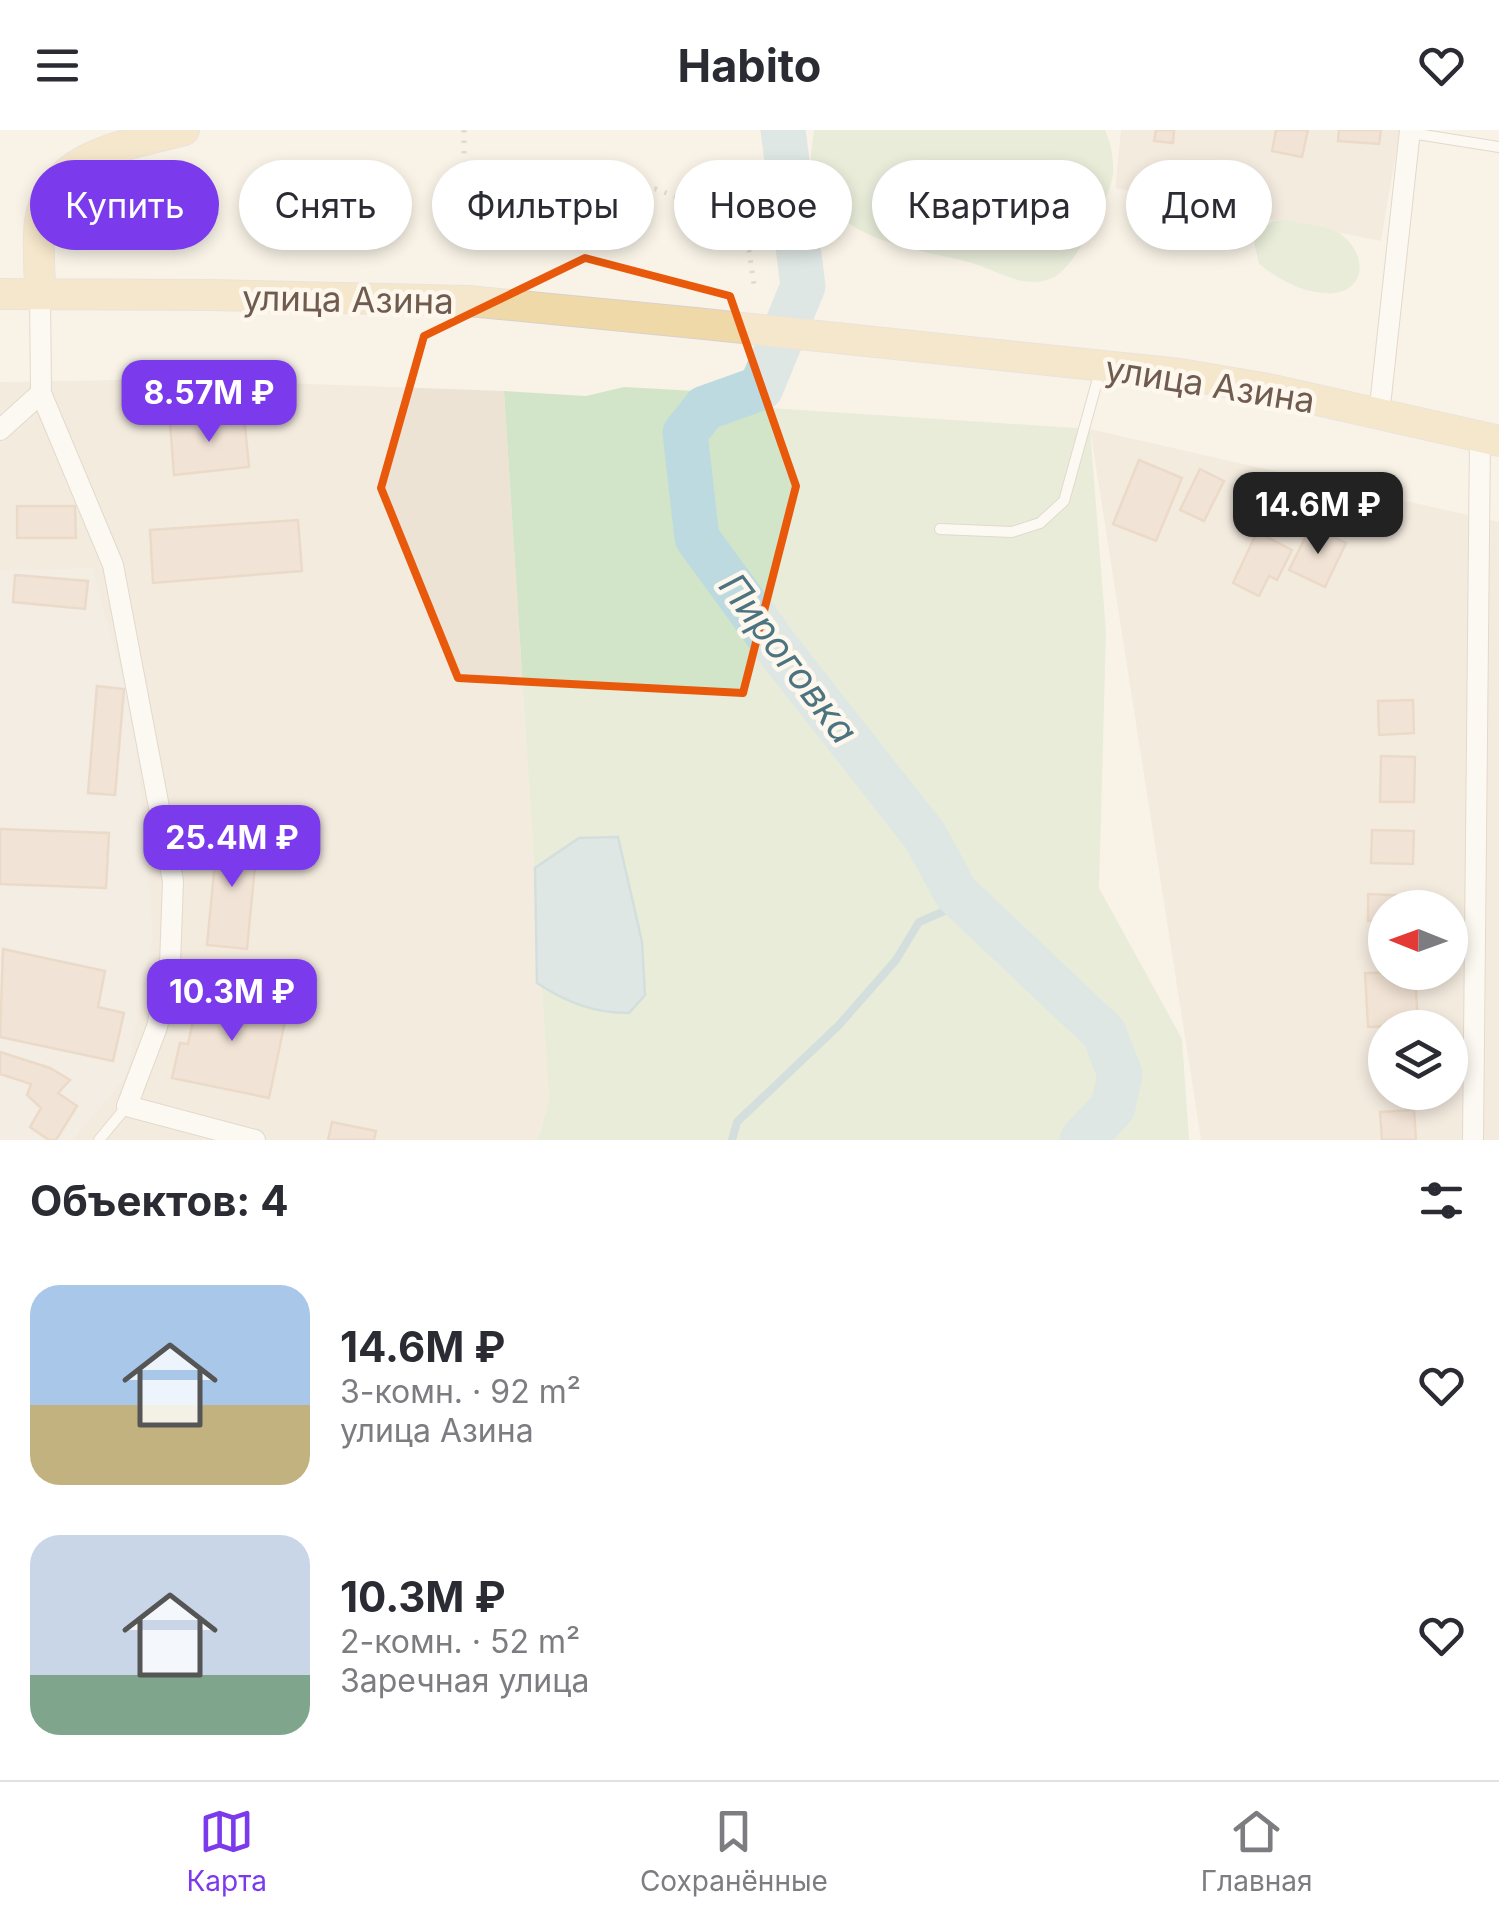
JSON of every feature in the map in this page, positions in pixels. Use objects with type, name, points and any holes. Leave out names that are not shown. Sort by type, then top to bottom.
[{"type":"main road","points":[[40,293],[40,222],[55,185],[76,164],[184,130]]},
{"type":"main road","name":"улица Азина","points":[[0,294],[469,302],[695,324],[1180,374],[1273,390],[1489,439]]},
{"type":"street","points":[[1379,414],[1410,131]]},
{"type":"street","points":[[40,293],[41,393],[113,564],[173,881],[170,964],[157,1026],[127,1106],[254,1140]]},
{"type":"street","points":[[0,430],[41,393]]},
{"type":"street","points":[[1473,1140],[1489,439]]},
{"type":"lane","points":[[1410,131],[1499,146]]},
{"type":"lane","points":[[940,529],[1012,532],[1040,523],[1064,501],[1102,366]]},
{"type":"lane","points":[[99,1140],[127,1106]]},
{"type":"path","points":[[464,130],[469,175],[509,202],[542,206],[601,194],[656,189],[715,212],[749,251],[754,291]]},
{"type":"highlighted area","points":[[585,258],[730,296],[796,486],[743,693],[458,678],[381,488],[424,336]]},
{"type":"shaded area","points":[[1121,130],[1400,130],[1381,241],[1272,219],[1272,160],[1126,160],[1126,190],[1115,188]]},
{"type":"shaded area","points":[[168,379],[504,391],[549,1099],[538,1140],[0,1140],[0,382]]},
{"type":"shaded area","points":[[1090,429],[1499,522],[1499,1140],[1201,1140]]},
{"type":"shaded area","points":[[92,568],[134,718],[153,936],[126,1077],[73,1140],[0,1140],[0,571]]},
{"type":"green space","points":[[814,130],[1105,130],[1113,174],[1106,195],[1106,160],[872,160],[872,236],[852,225],[852,160],[811,160]]},
{"type":"green space","points":[[1273,221],[1320,226],[1339,233],[1356,252],[1359,273],[1355,282],[1337,293],[1313,292],[1289,283],[1259,264],[1256,250],[1272,250]]},
{"type":"green space","points":[[916,250],[1079,250],[1061,272],[1041,281],[1021,281],[972,263]]},
{"type":"green space","points":[[624,387],[713,392],[741,406],[1090,429],[1106,632],[1099,888],[1182,1039],[1189,1140],[538,1140],[549,1099],[504,391],[586,396]]},
{"type":"water","points":[[618,837],[642,942],[645,995],[629,1013],[580,1005],[537,983],[535,868],[579,838]]},
{"type":"building","points":[[1156,130],[1174,130],[1173,143],[1154,141]]},
{"type":"building","points":[[1276,130],[1308,130],[1302,157],[1272,151]]},
{"type":"building","points":[[1339,130],[1381,130],[1379,144],[1338,141]]},
{"type":"building","points":[[244,416],[249,467],[174,475],[170,423]]},
{"type":"building","points":[[1139,460],[1182,478],[1156,541],[1113,524]]},
{"type":"building","points":[[1200,469],[1224,481],[1204,521],[1180,510]]},
{"type":"building","points":[[17,506],[75,506],[76,538],[17,538]]},
{"type":"building","points":[[298,520],[302,571],[153,583],[150,530]]},
{"type":"building","points":[[1311,526],[1346,543],[1325,587],[1289,570]]},
{"type":"building","points":[[1257,532],[1292,550],[1277,580],[1269,576],[1259,596],[1233,583]]},
{"type":"building","points":[[15,575],[88,581],[85,609],[13,602]]},
{"type":"building","points":[[97,686],[124,689],[115,795],[88,793]]},
{"type":"building","points":[[1413,700],[1414,733],[1379,735],[1378,701]]},
{"type":"building","points":[[1381,756],[1415,757],[1414,802],[1380,802]]},
{"type":"building","points":[[0,829],[109,833],[106,888],[0,884]]},
{"type":"building","points":[[1372,830],[1414,831],[1413,864],[1371,863]]},
{"type":"building","points":[[218,831],[258,835],[247,949],[207,945]]},
{"type":"building","points":[[3,949],[105,971],[98,1007],[124,1013],[113,1061],[0,1037]]},
{"type":"building","points":[[1365,973],[1368,990],[1416,990],[1417,1010],[1368,1010],[1368,1027]]},
{"type":"building","points":[[200,988],[288,1007],[269,1098],[172,1078],[180,1043],[188,1044]]},
{"type":"building","points":[[0,1052],[50,1068],[70,1080],[58,1093],[77,1106],[56,1140],[49,1140],[30,1127],[41,1108],[27,1095],[31,1084],[0,1074]]},
{"type":"building","points":[[1414,1110],[1416,1140],[1382,1140],[1380,1112]]},
{"type":"building","points":[[332,1122],[376,1131],[374,1140],[328,1140]]},
{"type":"waterway","name":"Пироговка","points":[[783,130],[803,286],[761,388],[705,408],[685,433],[697,538],[781,653],[925,836],[956,893],[1104,1033],[1120,1074],[1113,1107],[1082,1140]]},
{"type":"waterway","points":[[732,1140],[737,1122],[839,1025],[896,960],[919,922],[947,910],[956,893]]}]
